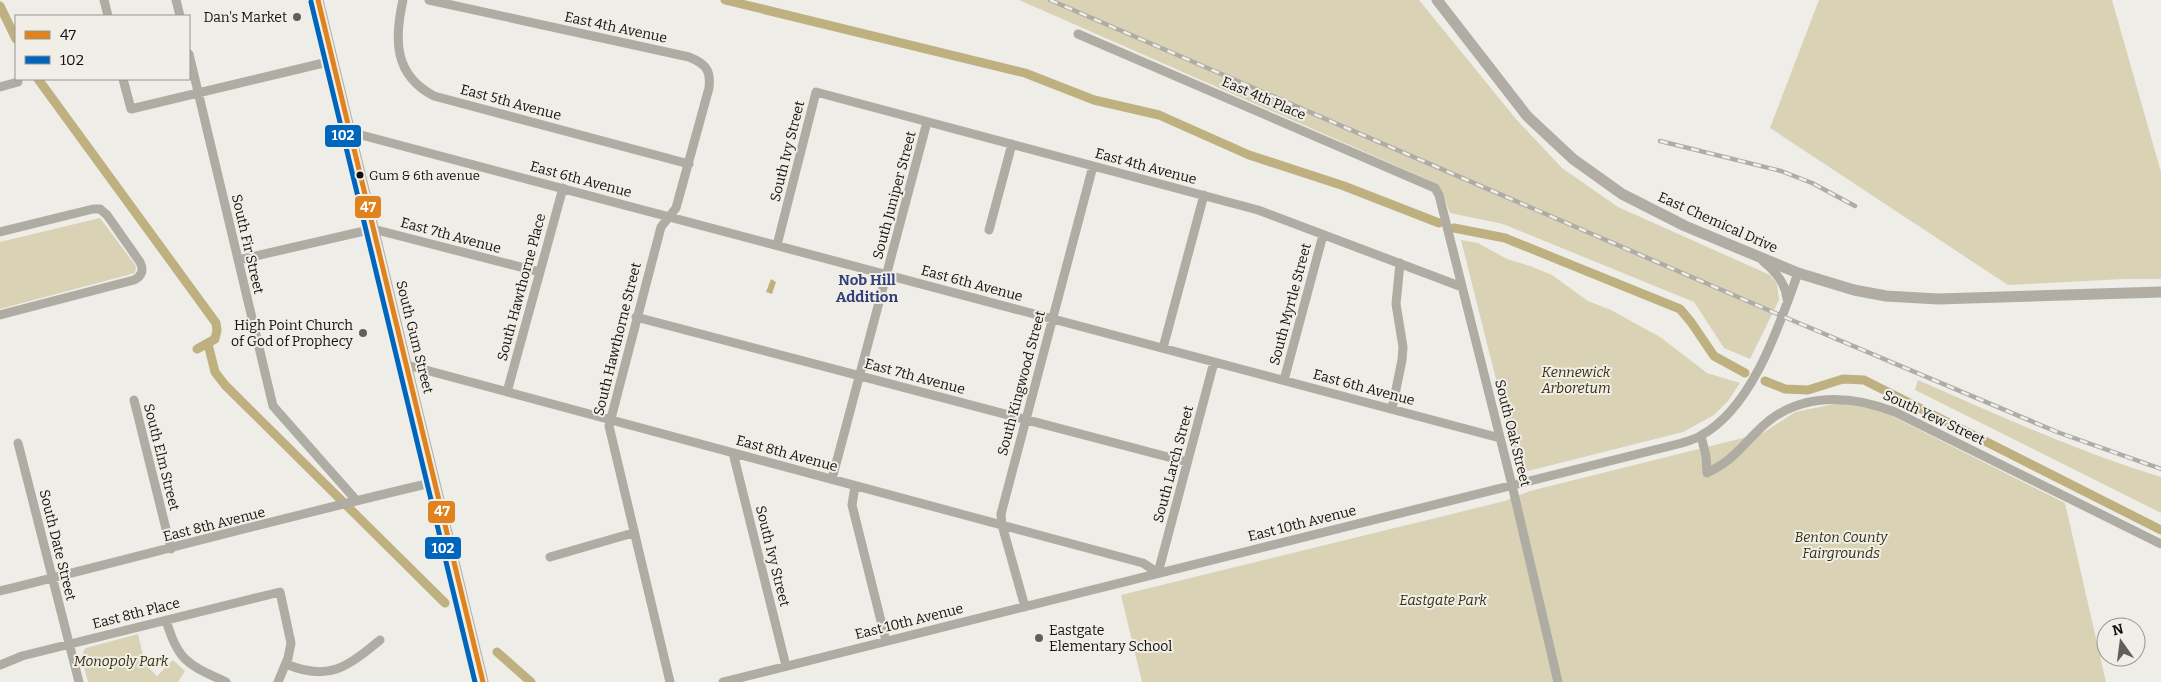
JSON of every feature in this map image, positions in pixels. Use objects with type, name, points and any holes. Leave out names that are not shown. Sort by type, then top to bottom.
[{"type":"main road","name":"South Gum Street","points":[[318,0],[483,682]]},
{"type":"main road","name":"East Chemical Drive","points":[[1437,0],[1527,116],[1573,159],[1622,194],[1686,226],[1798,274],[1854,290],[1886,296],[1938,299],[2161,292]]},
{"type":"street","points":[[104,0],[108,15]]},
{"type":"street","points":[[176,0],[180,15]]},
{"type":"street","name":"East 5th Avenue","points":[[403,0],[397,27],[399,49],[409,77],[434,96],[688,164]]},
{"type":"street","name":"East 4th Avenue","points":[[429,0],[689,57],[707,68]]},
{"type":"street","name":"East 4th Place","points":[[1078,34],[1429,184],[1438,191]]},
{"type":"street","name":"South Fir Street","points":[[190,58],[273,406],[352,501]]},
{"type":"street","points":[[124,80],[131,109],[332,62]]},
{"type":"street","name":"South Hawthorne Street","points":[[670,682],[609,432],[610,420],[636,317],[661,227],[676,208],[709,88],[710,78],[707,68]]},
{"type":"street","points":[[0,87],[18,82]]},
{"type":"street","name":"East 4th Avenue","points":[[816,92],[1258,210],[1462,287]]},
{"type":"street","name":"South Ivy Street","points":[[777,245],[816,92]]},
{"type":"street","name":"South Juniper Street","points":[[832,479],[928,122]]},
{"type":"street","name":"East 6th Avenue","points":[[350,132],[1500,438]]},
{"type":"street","points":[[989,230],[1012,144]]},
{"type":"street","name":"South Kingwood Street","points":[[1025,606],[1002,525],[1001,514],[1093,166]]},
{"type":"street","name":"South Hawthorne Place","points":[[507,392],[562,188]]},
{"type":"street","name":"South Oak Street","points":[[1438,191],[1512,485],[1558,682]]},
{"type":"street","points":[[1163,348],[1204,195]]},
{"type":"street","points":[[0,232],[93,209],[100,209],[107,215],[140,262],[142,271],[138,278],[0,315]]},
{"type":"street","name":"East 7th Avenue","points":[[238,260],[373,229],[540,272]]},
{"type":"street","name":"South Myrtle Street","points":[[1284,380],[1323,235]]},
{"type":"street","points":[[1757,256],[1772,268],[1782,281],[1787,292],[1787,303]]},
{"type":"street","points":[[1392,409],[1403,347],[1396,304],[1400,264]]},
{"type":"street","name":"East 10th Avenue","points":[[722,682],[1682,443],[1701,436],[1736,405],[1748,390],[1798,274]]},
{"type":"street","name":"East 7th Avenue","points":[[636,317],[1187,462]]},
{"type":"street","name":"South Larch Street","points":[[1158,573],[1214,362]]},
{"type":"street","name":"East 8th Avenue","points":[[407,366],[1143,563],[1158,573]]},
{"type":"street","name":"South Yew Street","points":[[1701,436],[1706,456],[1707,473],[1734,456],[1774,417],[1788,410],[1809,402],[1830,399],[1850,399],[1872,403],[1895,412],[2052,488],[2161,544]]},
{"type":"street","name":"South Elm Street","points":[[134,400],[170,549]]},
{"type":"street","name":"South Date Street","points":[[18,443],[79,682]]},
{"type":"street","name":"South Ivy Street","points":[[733,453],[786,666]]},
{"type":"street","name":"East 8th Avenue","points":[[0,591],[352,501],[435,482]]},
{"type":"street","points":[[855,486],[852,505],[886,641]]},
{"type":"street","points":[[550,557],[633,533]]},
{"type":"street","name":"East 8th Place","points":[[0,665],[22,656],[280,592],[291,643],[286,664]]},
{"type":"street","points":[[166,620],[170,636],[181,657],[194,667],[226,682]]},
{"type":"street","points":[[278,682],[286,664],[307,673],[317,674],[337,670],[350,665],[380,640]]},
{"type":"green space","points":[[1019,0],[1419,0],[1516,119],[1562,168],[1618,207],[1770,275],[1777,284],[1779,300],[1750,359],[1724,348],[1694,302],[1503,224],[1450,213],[1442,192],[1431,181]]},
{"type":"green space","points":[[1819,0],[2112,0],[2161,172],[2161,279],[2008,285],[1770,128]]},
{"type":"green space","points":[[100,218],[136,266],[135,273],[0,309],[0,242]]},
{"type":"green space","name":"Kennewick Arboretum","points":[[1461,240],[1478,243],[1507,259],[1552,275],[1588,301],[1611,310],[1660,337],[1707,373],[1740,383],[1728,401],[1714,415],[1683,432],[1524,472],[1518,467]]},
{"type":"green space","points":[[1918,380],[2069,445],[2161,477],[2161,513],[1915,390]]},
{"type":"green space","name":"Benton County Fairgrounds","points":[[1839,403],[1882,411],[2065,503],[2096,638],[2096,667],[2103,667],[2106,682],[1142,682],[1121,595],[1505,501],[1530,491],[1763,433],[1795,412]]},
{"type":"green space","name":"Monopoly Park","points":[[138,634],[145,664],[157,676],[173,660],[185,671],[178,682],[88,682],[83,659],[86,648]]},
{"type":"shaded area","points":[[771,279],[776,282],[772,294],[766,292]]},
{"type":"waterway","points":[[725,0],[1025,73],[1094,100],[1159,115],[1249,155],[1344,186],[1439,223]]},
{"type":"waterway","points":[[0,6],[15,37]]},
{"type":"waterway","points":[[39,80],[216,323],[215,339],[197,349]]},
{"type":"waterway","points":[[1454,228],[1505,238],[1680,309],[1714,356],[1745,373]]},
{"type":"waterway","points":[[208,344],[215,372],[225,385],[445,603]]},
{"type":"waterway","points":[[1765,381],[1785,389],[1808,390],[1843,379],[1864,380],[2161,530]]},
{"type":"waterway","points":[[497,652],[531,682]]},
{"type":"railway","points":[[1050,0],[1782,316],[2057,432],[2161,469]]},
{"type":"railway","points":[[1660,141],[1781,171],[1812,183],[1855,206]]},
{"type":"transit line","name":"47","points":[[318,0],[483,682]]},
{"type":"transit line","name":"102","points":[[311,2],[475,682]]},
{"type":"place","name":"Dan's Market","points":[[297,17]]},
{"type":"place","name":"Gum & 6th avenue","points":[[360,175]]},
{"type":"place","name":"High Point Church of God of Prophecy","points":[[363,333]]},
{"type":"place","name":"Eastgate Elementary School","points":[[1039,638]]},
{"type":"district","name":"Nob Hill Addition","points":[[867,288]]},
{"type":"park label","name":"Eastgate Park","points":[[1443,600]]}]
